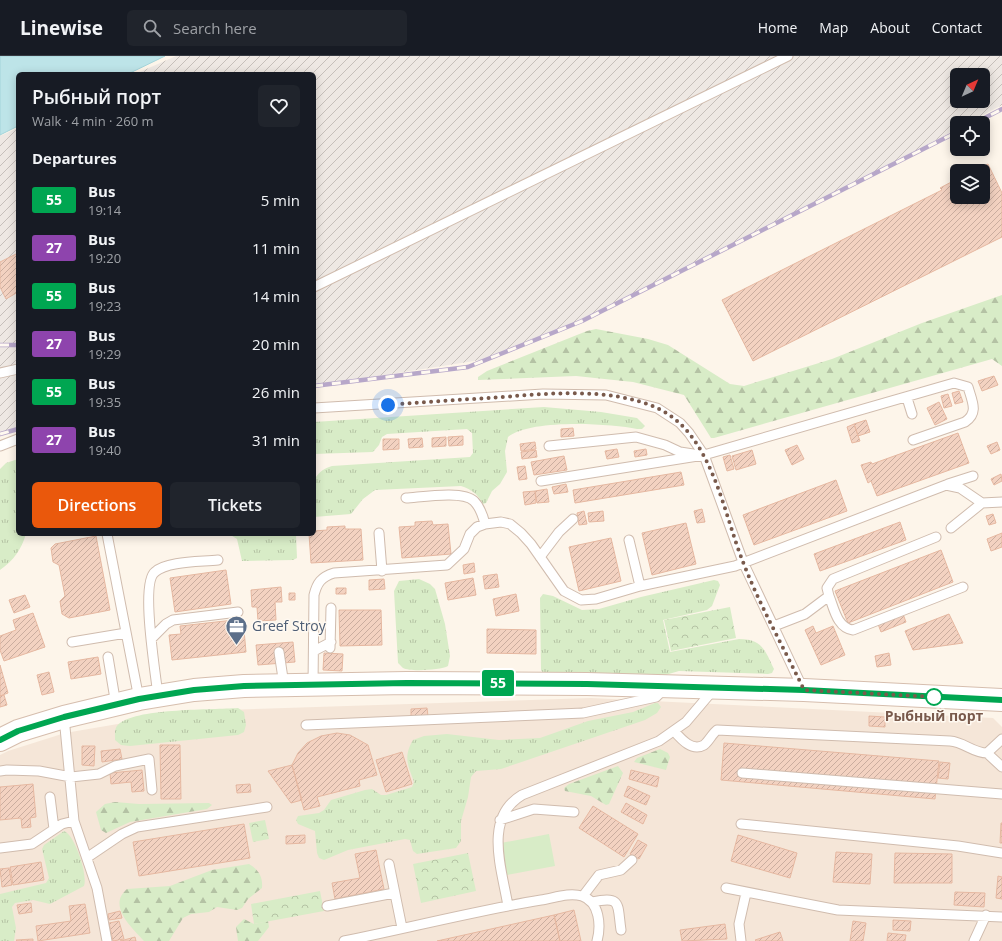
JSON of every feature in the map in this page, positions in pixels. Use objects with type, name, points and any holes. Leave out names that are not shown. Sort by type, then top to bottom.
[{"type":"main road","points":[[6,733],[64,717],[149,698],[244,686],[498,683],[662,686],[804,690],[1002,700]]},
{"type":"lane","points":[[316,286],[788,56]]},
{"type":"lane","points":[[0,373],[16,369]]},
{"type":"lane","points":[[541,481],[704,455],[907,398],[954,383],[962,384],[968,387],[974,408],[974,414],[965,422],[913,440]]},
{"type":"lane","points":[[316,408],[543,394],[606,395],[657,408],[668,414],[689,433],[704,455],[743,562],[804,690]]},
{"type":"lane","points":[[907,398],[912,414]]},
{"type":"lane","points":[[549,446],[636,437],[665,445],[680,452],[704,455]]},
{"type":"lane","points":[[0,446],[16,441]]},
{"type":"lane","points":[[313,685],[314,595],[321,580],[334,573],[382,571],[447,565],[464,549],[470,534],[477,527],[485,524],[501,522],[510,524],[521,533],[564,591],[581,600],[596,599],[640,586],[743,562],[973,476]]},
{"type":"lane","points":[[946,485],[960,488],[982,503]]},
{"type":"lane","points":[[406,498],[463,495],[474,501],[480,510],[485,524]]},
{"type":"lane","points":[[952,528],[982,503],[1002,502]]},
{"type":"lane","points":[[540,557],[559,532],[573,519]]},
{"type":"lane","points":[[379,533],[382,571]]},
{"type":"lane","points":[[107,536],[126,633],[149,698]]},
{"type":"lane","points":[[936,537],[833,579],[826,588],[840,624],[848,630],[853,630],[963,587]]},
{"type":"lane","points":[[629,540],[640,586]]},
{"type":"lane","points":[[149,698],[151,639],[148,590],[149,579],[154,572],[168,565],[218,560]]},
{"type":"lane","points":[[774,626],[805,614],[829,596]]},
{"type":"lane","points":[[314,651],[330,645],[331,608]]},
{"type":"lane","points":[[151,639],[166,624],[173,620],[238,612]]},
{"type":"lane","points":[[72,642],[126,633]]},
{"type":"lane","points":[[279,652],[284,685]]},
{"type":"lane","points":[[108,657],[116,705]]},
{"type":"lane","points":[[306,726],[583,713],[656,697],[661,692],[662,686]]},
{"type":"lane","points":[[508,906],[498,846],[500,820],[504,811],[513,801],[522,795],[659,741],[686,722],[715,688]]},
{"type":"lane","points":[[64,717],[71,776],[74,821],[88,857],[97,888],[104,940]]},
{"type":"lane","points":[[674,731],[685,743],[697,747],[704,745],[717,730],[950,741],[958,742],[978,753],[987,753],[1002,739]]},
{"type":"lane","points":[[987,753],[1002,767]]},
{"type":"lane","points":[[0,771],[39,771],[71,776],[99,774],[115,766],[153,758],[152,790]]},
{"type":"lane","points":[[742,773],[1002,794]]},
{"type":"lane","points":[[50,797],[54,829]]},
{"type":"lane","points":[[88,857],[122,834],[137,827],[267,807]]},
{"type":"lane","points":[[500,820],[534,809],[574,812]]},
{"type":"lane","points":[[0,848],[32,844],[54,829],[74,821]]},
{"type":"lane","points":[[741,824],[958,846],[1002,853]]},
{"type":"lane","points":[[583,896],[599,875],[621,870],[632,860]]},
{"type":"lane","points":[[389,864],[402,928]]},
{"type":"lane","points":[[726,888],[838,910],[986,915],[1002,917]]},
{"type":"lane","points":[[327,906],[394,893]]},
{"type":"lane","points":[[741,941],[739,924],[746,893]]},
{"type":"lane","points":[[344,941],[508,906],[573,894],[583,896],[592,902],[600,922],[597,941]]},
{"type":"lane","points":[[592,902],[609,899],[614,900],[617,904],[621,930]]},
{"type":"lane","points":[[974,941],[986,915]]},
{"type":"shaded area","points":[[176,56],[1002,56],[1002,105],[981,116],[950,116],[950,133],[772,226],[582,321],[487,359],[316,386],[316,72],[140,72]]},
{"type":"shaded area","points":[[16,129],[16,430],[0,434],[0,136]]},
{"type":"shaded area","points":[[591,698],[993,718],[1002,727],[1002,941],[0,941],[0,755],[8,751],[65,733],[194,711]]},
{"type":"green space","points":[[1002,295],[1002,366],[992,359],[714,438],[711,438],[684,395],[633,382],[576,376],[478,380],[478,377],[487,371],[587,331],[596,329],[648,339],[668,345],[730,384],[744,386],[832,359],[922,323]]},
{"type":"green space","points":[[544,407],[601,412],[637,418],[645,426],[642,429],[637,429],[608,425],[570,424],[533,427],[518,431],[508,437],[505,451],[507,472],[500,484],[492,491],[486,503],[483,504],[474,492],[461,486],[375,490],[363,499],[351,514],[316,517],[316,478],[318,474],[332,466],[470,457],[473,453],[472,433],[467,429],[387,434],[382,437],[379,445],[373,452],[316,454],[316,422]]},
{"type":"green space","points":[[16,460],[16,536],[25,536],[22,545],[16,554],[0,570],[0,469],[6,463]]},
{"type":"green space","points":[[232,536],[296,536],[297,558],[293,560],[242,561],[237,539]]},
{"type":"green space","points":[[419,579],[430,584],[435,589],[445,624],[450,656],[448,666],[439,669],[412,670],[403,668],[398,663],[394,591],[399,581]]},
{"type":"green space","points":[[714,580],[718,581],[720,585],[712,606],[707,610],[663,620],[670,652],[739,639],[753,641],[762,647],[768,656],[774,669],[772,673],[679,671],[655,678],[545,675],[541,670],[540,598],[543,594],[553,596],[582,610],[599,609],[641,597]]},
{"type":"green space","points":[[730,607],[736,638],[671,651],[664,620]]},
{"type":"green space","points":[[658,703],[661,707],[657,713],[645,720],[501,769],[476,771],[471,777],[468,797],[461,821],[461,841],[456,848],[417,854],[413,851],[410,840],[405,839],[348,850],[324,860],[319,858],[317,853],[315,831],[298,824],[296,820],[298,816],[319,813],[324,810],[331,800],[365,790],[372,789],[381,795],[386,795],[412,787],[414,782],[407,756],[408,751],[413,740],[424,736],[447,734],[499,740],[540,738],[588,721],[633,712]]},
{"type":"green space","points":[[238,708],[244,712],[246,725],[244,732],[238,735],[130,746],[121,745],[115,740],[115,730],[117,726],[130,718],[159,712]]},
{"type":"green space","points":[[660,749],[668,753],[670,757],[666,770],[634,762],[637,758]]},
{"type":"green space","points":[[618,766],[623,773],[609,804],[606,805],[591,796],[565,791],[564,788],[569,784]]},
{"type":"green space","points":[[115,802],[139,804],[209,803],[212,805],[207,809],[130,822],[106,833],[101,830],[96,812],[105,804]]},
{"type":"green space","points":[[265,820],[269,839],[253,842],[249,823]]},
{"type":"green space","points":[[64,831],[72,840],[80,856],[84,873],[84,886],[50,904],[33,900],[15,903],[12,907],[16,928],[14,941],[0,941],[0,894],[46,883],[49,878],[42,849],[44,845]]},
{"type":"green space","points":[[549,834],[555,866],[507,875],[501,843]]},
{"type":"green space","points":[[468,853],[476,891],[421,903],[413,864]]},
{"type":"green space","points":[[249,864],[260,874],[262,888],[248,899],[242,908],[237,910],[217,907],[209,912],[191,914],[183,918],[169,941],[144,941],[123,916],[120,899],[127,889],[170,886],[212,870]]},
{"type":"green space","points":[[320,891],[324,911],[254,924],[251,904]]},
{"type":"green space","points":[[244,919],[254,924],[268,921],[269,927],[258,941],[238,941],[236,927]]},
{"type":"water","points":[[0,56],[165,56],[132,72],[16,72],[16,127],[0,135]]},
{"type":"building","points":[[990,168],[1002,193],[1002,237],[753,361],[722,300],[942,190],[940,188],[950,183],[950,204],[990,204]]},
{"type":"building","points":[[16,254],[16,293],[6,299],[0,287],[0,262]]},
{"type":"building","points":[[994,376],[998,385],[982,391],[978,381]]},
{"type":"building","points":[[959,391],[963,402],[955,404],[952,393]]},
{"type":"building","points":[[948,394],[952,406],[944,408],[941,396]]},
{"type":"building","points":[[939,402],[947,419],[935,425],[927,408]]},
{"type":"building","points":[[866,420],[870,432],[858,436],[854,424]]},
{"type":"building","points":[[854,424],[860,441],[852,443],[847,427]]},
{"type":"building","points":[[573,428],[574,436],[561,437],[561,429]]},
{"type":"building","points":[[958,433],[969,463],[877,496],[871,481],[868,483],[861,465],[871,462],[872,464]]},
{"type":"building","points":[[463,436],[463,445],[449,446],[448,437]]},
{"type":"building","points":[[446,437],[446,446],[432,447],[432,438]]},
{"type":"building","points":[[422,438],[423,447],[409,448],[408,439]]},
{"type":"building","points":[[383,439],[399,439],[399,449],[383,450]]},
{"type":"building","points":[[535,442],[536,449],[521,451],[520,444]]},
{"type":"building","points":[[997,442],[1000,450],[991,454],[987,446]]},
{"type":"building","points":[[797,445],[804,459],[792,465],[785,450]]},
{"type":"building","points":[[617,449],[619,457],[607,459],[605,451]]},
{"type":"building","points":[[646,449],[647,455],[635,457],[634,451]]},
{"type":"building","points":[[536,450],[537,457],[522,459],[521,452]]},
{"type":"building","points":[[752,450],[756,464],[736,470],[732,456]]},
{"type":"building","points":[[730,455],[734,469],[727,471],[723,457]]},
{"type":"building","points":[[564,456],[567,470],[534,475],[531,462]]},
{"type":"building","points":[[525,466],[527,479],[519,480],[517,467]]},
{"type":"building","points":[[681,472],[684,485],[575,503],[573,490]]},
{"type":"building","points":[[1001,474],[1002,481],[994,485],[991,479]]},
{"type":"building","points":[[836,480],[847,511],[754,545],[743,515]]},
{"type":"building","points":[[566,484],[568,492],[554,494],[552,487]]},
{"type":"building","points":[[547,489],[549,502],[537,503],[535,491]]},
{"type":"building","points":[[535,491],[536,503],[525,505],[523,492]]},
{"type":"building","points":[[702,509],[705,522],[697,523],[694,511]]},
{"type":"building","points":[[584,511],[587,524],[579,525],[577,513]]},
{"type":"building","points":[[603,511],[604,521],[589,522],[588,513]]},
{"type":"building","points":[[993,514],[996,523],[989,525],[986,516]]},
{"type":"building","points":[[432,521],[433,525],[448,524],[451,554],[402,558],[399,527],[415,526],[415,522]]},
{"type":"building","points":[[900,522],[906,540],[820,571],[814,554]]},
{"type":"building","points":[[686,523],[696,564],[652,575],[642,533]]},
{"type":"building","points":[[345,526],[345,529],[361,529],[363,560],[311,563],[309,536],[316,536],[316,531],[327,530],[327,527]]},
{"type":"building","points":[[1002,533],[1002,547],[991,551],[987,539]]},
{"type":"building","points":[[96,536],[110,610],[69,618],[62,614],[60,601],[65,596],[59,565],[53,562],[51,548],[55,544]]},
{"type":"building","points":[[611,538],[621,581],[579,591],[569,547]]},
{"type":"building","points":[[941,550],[953,582],[848,623],[835,591]]},
{"type":"building","points":[[474,563],[475,572],[464,574],[463,565]]},
{"type":"building","points":[[226,570],[231,604],[175,612],[170,578]]},
{"type":"building","points":[[497,574],[499,587],[485,589],[483,576]]},
{"type":"building","points":[[473,578],[476,595],[448,600],[445,583]]},
{"type":"building","points":[[384,579],[385,589],[369,590],[369,580]]},
{"type":"building","points":[[281,587],[282,602],[275,602],[276,620],[258,621],[257,607],[252,607],[251,590]]},
{"type":"building","points":[[336,588],[346,588],[346,594],[336,594]]},
{"type":"building","points":[[289,593],[295,593],[295,600],[289,600]]},
{"type":"building","points":[[516,594],[519,611],[496,616],[493,599]]},
{"type":"building","points":[[25,595],[30,607],[14,613],[9,600]]},
{"type":"building","points":[[339,610],[381,610],[382,645],[340,646]]},
{"type":"building","points":[[33,613],[45,647],[4,661],[0,650],[0,636],[16,630],[13,620]]},
{"type":"building","points":[[903,614],[906,622],[881,632],[878,624]]},
{"type":"building","points":[[949,614],[963,643],[913,650],[905,631]]},
{"type":"building","points":[[243,619],[246,652],[172,660],[169,635],[181,634],[180,626]]},
{"type":"building","points":[[813,626],[816,633],[833,626],[845,655],[821,665],[805,630]]},
{"type":"building","points":[[487,629],[536,630],[536,654],[487,653]]},
{"type":"building","points":[[293,642],[295,662],[258,665],[256,645]]},
{"type":"building","points":[[324,653],[343,654],[342,671],[323,670]]},
{"type":"building","points":[[889,653],[891,665],[877,667],[875,656]]},
{"type":"building","points":[[98,657],[101,674],[71,679],[68,662]]},
{"type":"building","points":[[0,665],[8,693],[0,696]]},
{"type":"building","points":[[49,672],[54,692],[42,695],[37,675]]},
{"type":"building","points":[[4,695],[7,705],[0,707],[0,696]]},
{"type":"building","points":[[427,708],[428,716],[411,717],[411,709]]},
{"type":"building","points":[[869,716],[885,717],[885,727],[869,726]]},
{"type":"building","points":[[337,733],[350,735],[368,745],[377,775],[359,780],[360,786],[317,797],[320,806],[304,810],[292,765],[298,753],[307,743],[321,736]]},
{"type":"building","points":[[724,743],[939,761],[935,799],[721,780]]},
{"type":"building","points":[[160,745],[180,745],[181,799],[161,799]]},
{"type":"building","points":[[82,746],[95,746],[94,766],[82,765]]},
{"type":"building","points":[[120,749],[122,759],[102,762],[101,751]]},
{"type":"building","points":[[402,752],[412,784],[386,792],[376,760]]},
{"type":"building","points":[[940,762],[950,763],[948,779],[938,778]]},
{"type":"building","points":[[292,765],[302,800],[291,803],[268,771]]},
{"type":"building","points":[[142,770],[144,791],[132,792],[131,782],[111,784],[110,773]]},
{"type":"building","points":[[631,770],[659,777],[657,787],[629,779]]},
{"type":"building","points":[[33,784],[36,817],[30,818],[31,827],[22,828],[21,818],[0,820],[0,787]]},
{"type":"building","points":[[250,784],[251,792],[237,793],[236,785]]},
{"type":"building","points":[[628,786],[650,796],[646,805],[624,796]]},
{"type":"building","points":[[626,803],[647,815],[643,824],[621,812]]},
{"type":"building","points":[[593,806],[638,834],[624,857],[579,828]]},
{"type":"building","points":[[1001,823],[1002,843],[1000,843]]},
{"type":"building","points":[[244,824],[250,858],[139,876],[133,842]]},
{"type":"building","points":[[305,835],[305,843],[286,844],[286,836]]},
{"type":"building","points":[[738,835],[797,853],[790,878],[731,861]]},
{"type":"building","points":[[638,840],[647,845],[639,859],[630,854]]},
{"type":"building","points":[[376,850],[384,889],[335,899],[332,883],[360,878],[355,854]]},
{"type":"building","points":[[836,852],[872,854],[870,884],[833,882]]},
{"type":"building","points":[[895,853],[952,854],[952,883],[894,883]]},
{"type":"building","points":[[41,862],[44,880],[13,885],[10,867]]},
{"type":"building","points":[[9,868],[12,885],[2,887],[0,869]]},
{"type":"building","points":[[998,876],[1002,877],[1002,899],[996,898]]},
{"type":"building","points":[[955,892],[985,893],[984,907],[954,905]]},
{"type":"building","points":[[31,903],[32,912],[19,914],[17,905]]},
{"type":"building","points":[[85,904],[90,933],[38,941],[36,926],[71,921],[69,906]]},
{"type":"building","points":[[574,910],[581,941],[560,941],[554,915]]},
{"type":"building","points":[[120,911],[122,918],[109,920],[108,914]]},
{"type":"building","points":[[554,915],[560,941],[437,941]]},
{"type":"building","points":[[893,920],[911,921],[910,931],[893,930]]},
{"type":"building","points":[[119,921],[124,939],[113,941],[109,923]]},
{"type":"building","points":[[853,921],[866,923],[863,941],[850,941]]},
{"type":"building","points":[[725,924],[727,939],[682,941],[680,930]]},
{"type":"building","points":[[780,932],[783,941],[755,940]]},
{"type":"building","points":[[888,933],[906,935],[905,941],[887,941]]},
{"type":"building","points":[[135,937],[136,941],[120,941],[124,940]]},
{"type":"building","points":[[33,939],[33,941],[16,940]]},
{"type":"railway","points":[[988,116],[1002,109]]},
{"type":"railway","points":[[316,386],[468,367],[582,321],[950,136]]},
{"type":"railway","points":[[0,345],[16,345]]},
{"type":"railway","points":[[0,434],[16,430]]},
{"type":"bus line","name":"55","points":[[0,740],[18,731],[64,717],[139,699],[194,690],[244,686],[407,683],[587,684],[804,690],[1002,700]]},
{"type":"place","name":"Greef Stroy","points":[[236,646]]},
{"type":"place","name":"Рыбный порт","points":[[934,697]]},
{"type":"route","points":[[388,405],[543,394],[590,394],[606,395],[657,408],[680,423],[704,455],[743,562],[804,690],[934,697]]}]
